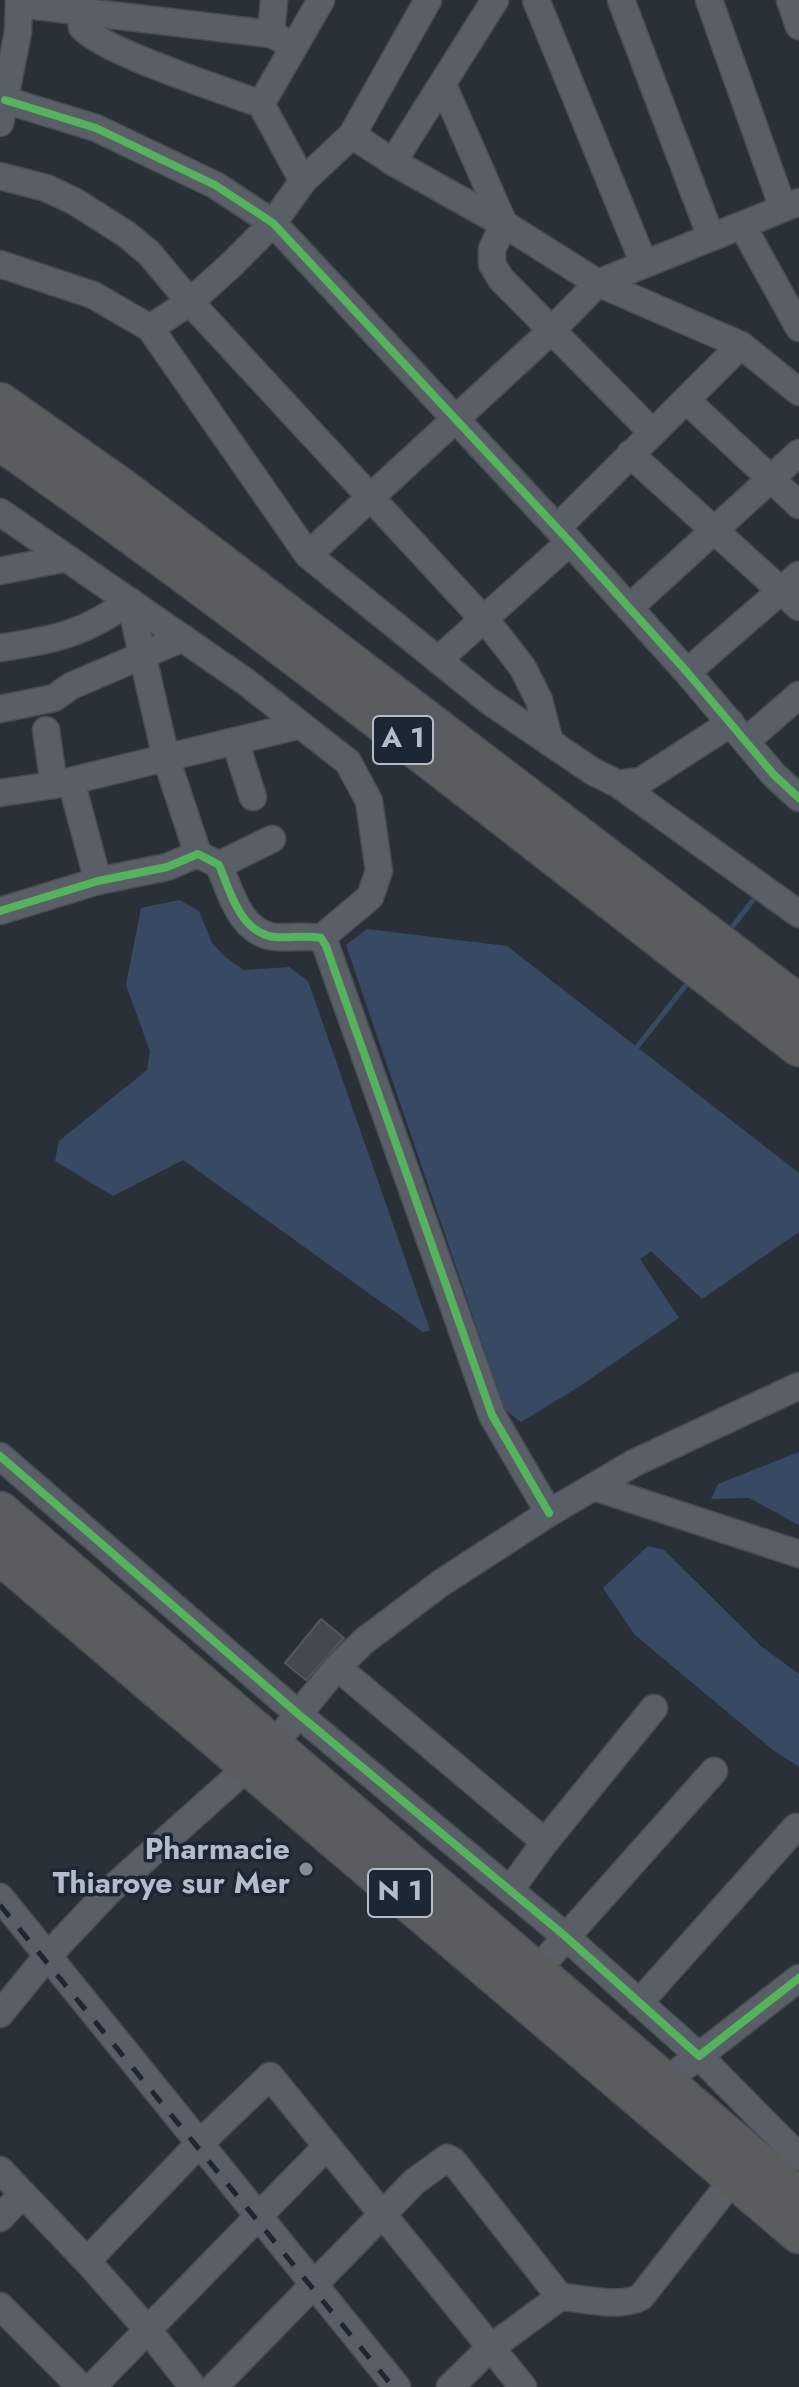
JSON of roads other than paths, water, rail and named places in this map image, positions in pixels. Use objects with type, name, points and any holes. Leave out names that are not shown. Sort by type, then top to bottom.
[{"type":"highway","name":"A 1","points":[[0,402],[125,490],[799,1004]]},
{"type":"highway","name":"A 1","points":[[0,441],[293,654],[799,1047]]},
{"type":"highway","name":"N 1","points":[[0,1511],[262,1755],[799,2234]]},
{"type":"highway","name":"N 1","points":[[0,1555],[262,1755],[536,1971],[665,2081],[796,2179]]},
{"type":"street","points":[[274,0],[283,40]]},
{"type":"street","points":[[261,104],[283,40],[321,0]]},
{"type":"street","points":[[150,328],[190,302],[231,265],[273,223],[303,181],[352,135],[428,0]]},
{"type":"street","points":[[393,162],[495,0]]},
{"type":"street","points":[[536,0],[644,264]]},
{"type":"street","points":[[621,0],[711,237]]},
{"type":"street","points":[[308,555],[551,331],[598,283],[791,205],[709,0]]},
{"type":"street","points":[[790,0],[799,26]]},
{"type":"street","points":[[283,40],[19,2],[9,28],[2,112],[96,128],[215,185],[273,223],[563,535],[687,672],[774,775],[799,798]]},
{"type":"street","points":[[82,11],[82,27],[92,36],[142,59],[261,104],[303,181]]},
{"type":"street","points":[[443,85],[504,224],[492,249],[492,264],[501,279],[653,433]]},
{"type":"street","points":[[352,135],[598,283],[741,345],[799,392]]},
{"type":"street","points":[[0,176],[46,188],[74,201],[126,234],[149,253],[190,302],[483,619],[523,668],[539,700],[550,743]]},
{"type":"street","points":[[742,225],[799,328]]},
{"type":"street","points":[[0,264],[93,295],[150,328],[308,555],[489,701],[592,771],[618,784],[799,914]]},
{"type":"street","points":[[438,660],[483,619],[563,535],[630,454],[741,345]]},
{"type":"street","points":[[686,400],[799,505]]},
{"type":"street","points":[[629,608],[799,453]]},
{"type":"street","points":[[630,454],[713,531],[793,591],[687,672]]},
{"type":"street","points":[[0,512],[246,682],[348,762],[369,801],[379,871],[370,897],[321,938]]},
{"type":"street","points":[[0,571],[67,558]]},
{"type":"street","points":[[0,648],[78,633],[130,601]]},
{"type":"street","points":[[130,601],[166,758],[208,859],[248,925],[270,937],[311,935],[321,938],[326,946],[492,1415],[549,1513]]},
{"type":"street","points":[[0,709],[54,698],[71,686],[183,638]]},
{"type":"street","points":[[618,784],[641,781],[738,732],[799,695]]},
{"type":"street","points":[[0,793],[63,783],[301,725]]},
{"type":"street","points":[[46,730],[98,881]]},
{"type":"street","points":[[235,741],[253,797]]},
{"type":"street","points":[[0,911],[98,881],[208,859],[272,839]]},
{"type":"street","points":[[0,2014],[48,1956],[108,1892],[262,1755],[337,1667],[364,1641],[441,1583],[549,1513],[650,1455],[799,1386]]},
{"type":"street","points":[[0,1456],[297,1713],[565,1936],[699,2056],[796,2179]]},
{"type":"street","points":[[594,1487],[799,1554]]},
{"type":"street","points":[[337,1667],[545,1842]]},
{"type":"street","points":[[510,1890],[654,1708]]},
{"type":"street","points":[[536,1971],[714,1771]]},
{"type":"street","points":[[639,2003],[796,1827]]},
{"type":"street","points":[[0,1897],[397,2387]]},
{"type":"street","points":[[665,2081],[799,1978]]},
{"type":"street","points":[[87,2261],[199,2143],[270,2076],[523,2387]]},
{"type":"street","points":[[92,2387],[327,2146]]},
{"type":"street","points":[[214,2387],[414,2182],[447,2158],[453,2161],[560,2297]]},
{"type":"street","points":[[0,2170],[87,2261],[193,2387]]},
{"type":"street","points":[[450,2387],[489,2349],[560,2297],[619,2303],[641,2297],[734,2178]]},
{"type":"street","points":[[0,2218],[22,2195]]},
{"type":"street","points":[[0,2306],[81,2387]]},
{"type":"water","points":[[179,900],[199,911],[212,943],[244,970],[289,967],[308,981],[430,1330],[423,1332],[183,1160],[113,1196],[55,1161],[59,1141],[147,1070],[150,1051],[126,985],[141,908]]},
{"type":"water","points":[[367,929],[507,946],[799,1173],[799,1232],[702,1299],[651,1251],[640,1259],[679,1318],[521,1422],[505,1410],[346,945]]},
{"type":"water","points":[[799,1452],[799,1525],[749,1498],[711,1499],[718,1484]]},
{"type":"water","points":[[648,1546],[664,1550],[762,1647],[799,1674],[799,1767],[773,1750],[635,1635],[603,1588]]},
{"type":"waterway","points":[[729,931],[757,895]]},
{"type":"waterway","points":[[637,1047],[690,980]]},
{"type":"railway","points":[[0,1905],[393,2387]]},
{"type":"place","name":"Pharmacie Thiaroye sur Mer","points":[[306,1869]]}]
